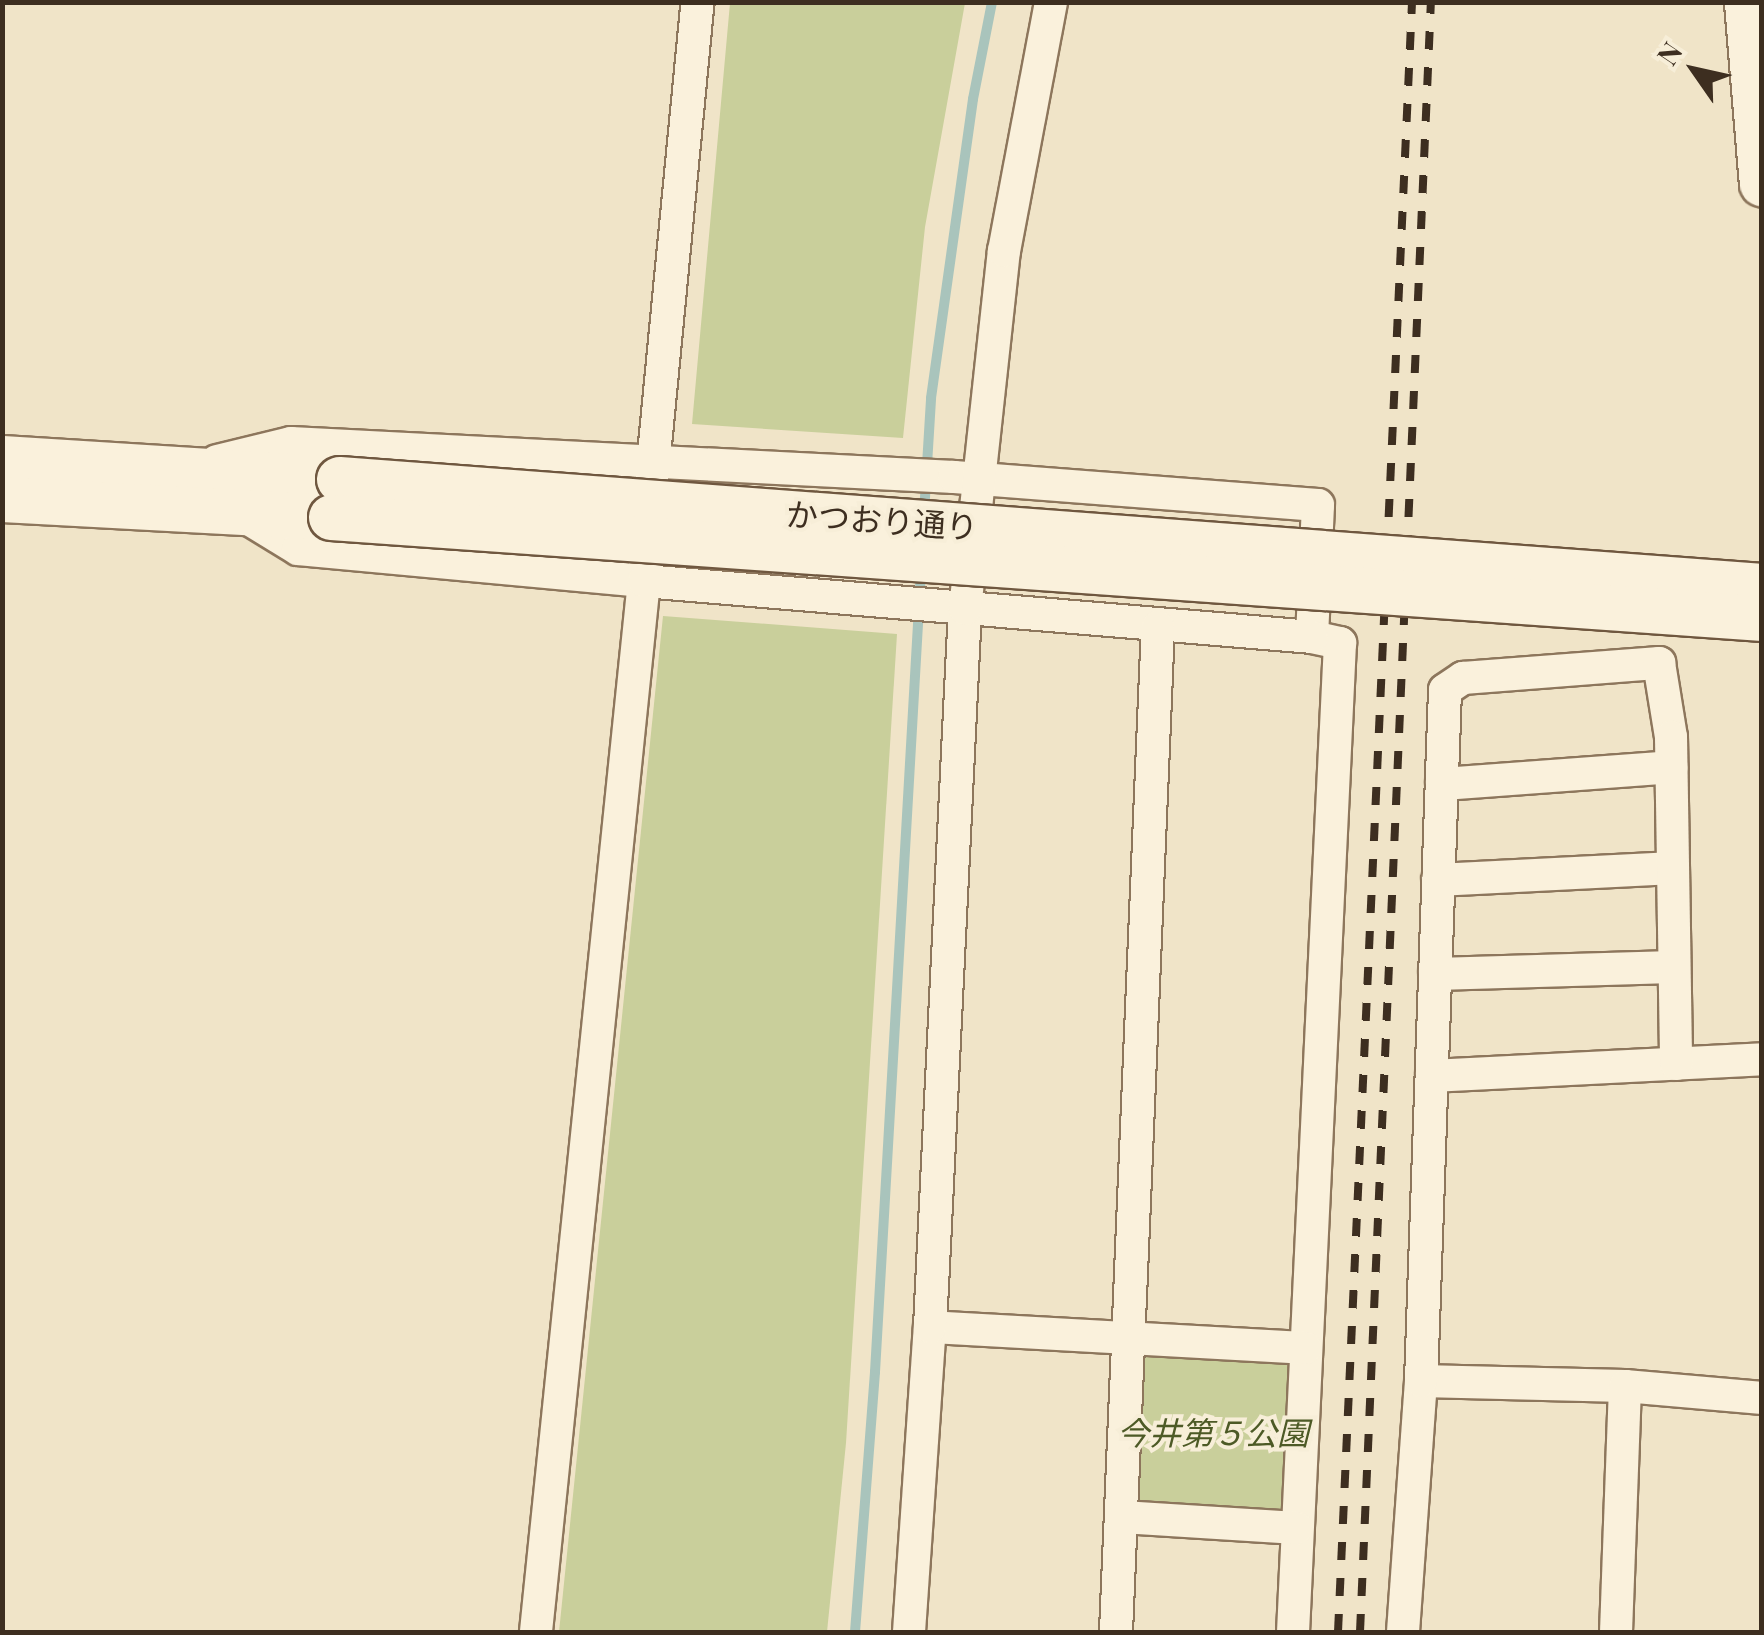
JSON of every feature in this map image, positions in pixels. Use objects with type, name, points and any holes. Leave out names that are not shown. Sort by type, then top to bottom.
[{"type":"street","points":[[536,1632],[644,581],[698,2]]},
{"type":"street","points":[[909,1632],[930,1327],[957,609],[966,478],[1051,2]]},
{"type":"street","points":[[1747,2],[1762,183]]},
{"type":"street","points":[[174,472],[291,443],[652,465],[966,478],[1318,505],[1312,637]]},
{"type":"street","name":"かつおり通り","points":[[4,467],[174,472],[335,498],[1762,618]]},
{"type":"street","name":"かつおり通り","points":[[4,467],[236,510],[335,498],[1762,586]]},
{"type":"street","points":[[236,510],[298,550],[1340,642],[1292,1632]]},
{"type":"street","points":[[1116,1632],[1158,627]]},
{"type":"street","points":[[1403,1632],[1421,1381],[1445,690],[1463,678],[1660,663],[1671,767],[1676,1064]]},
{"type":"street","points":[[1442,784],[1671,767]]},
{"type":"street","points":[[1438,880],[1672,868]]},
{"type":"street","points":[[1435,974],[1674,967]]},
{"type":"street","points":[[1432,1076],[1762,1059]]},
{"type":"street","points":[[930,1327],[1305,1348]]},
{"type":"street","points":[[1421,1381],[1625,1386],[1762,1398]]},
{"type":"street","points":[[1616,1632],[1625,1386]]},
{"type":"street","points":[[1122,1517],[1297,1528]]},
{"type":"green space","points":[[730,3],[965,3],[925,227],[903,438],[692,424]]},
{"type":"green space","points":[[663,616],[897,634],[846,1443],[827,1632],[559,1632]]},
{"type":"green space","name":"今井第５公園","points":[[1130,1338],[1305,1347],[1295,1526],[1121,1517]]},
{"type":"waterway","points":[[924,514],[931,398],[973,99],[992,2]]},
{"type":"waterway","points":[[855,1632],[875,1372],[921,571]]},
{"type":"railway","points":[[1338,1632],[1412,2]]},
{"type":"railway","points":[[1360,1632],[1431,2]]}]
